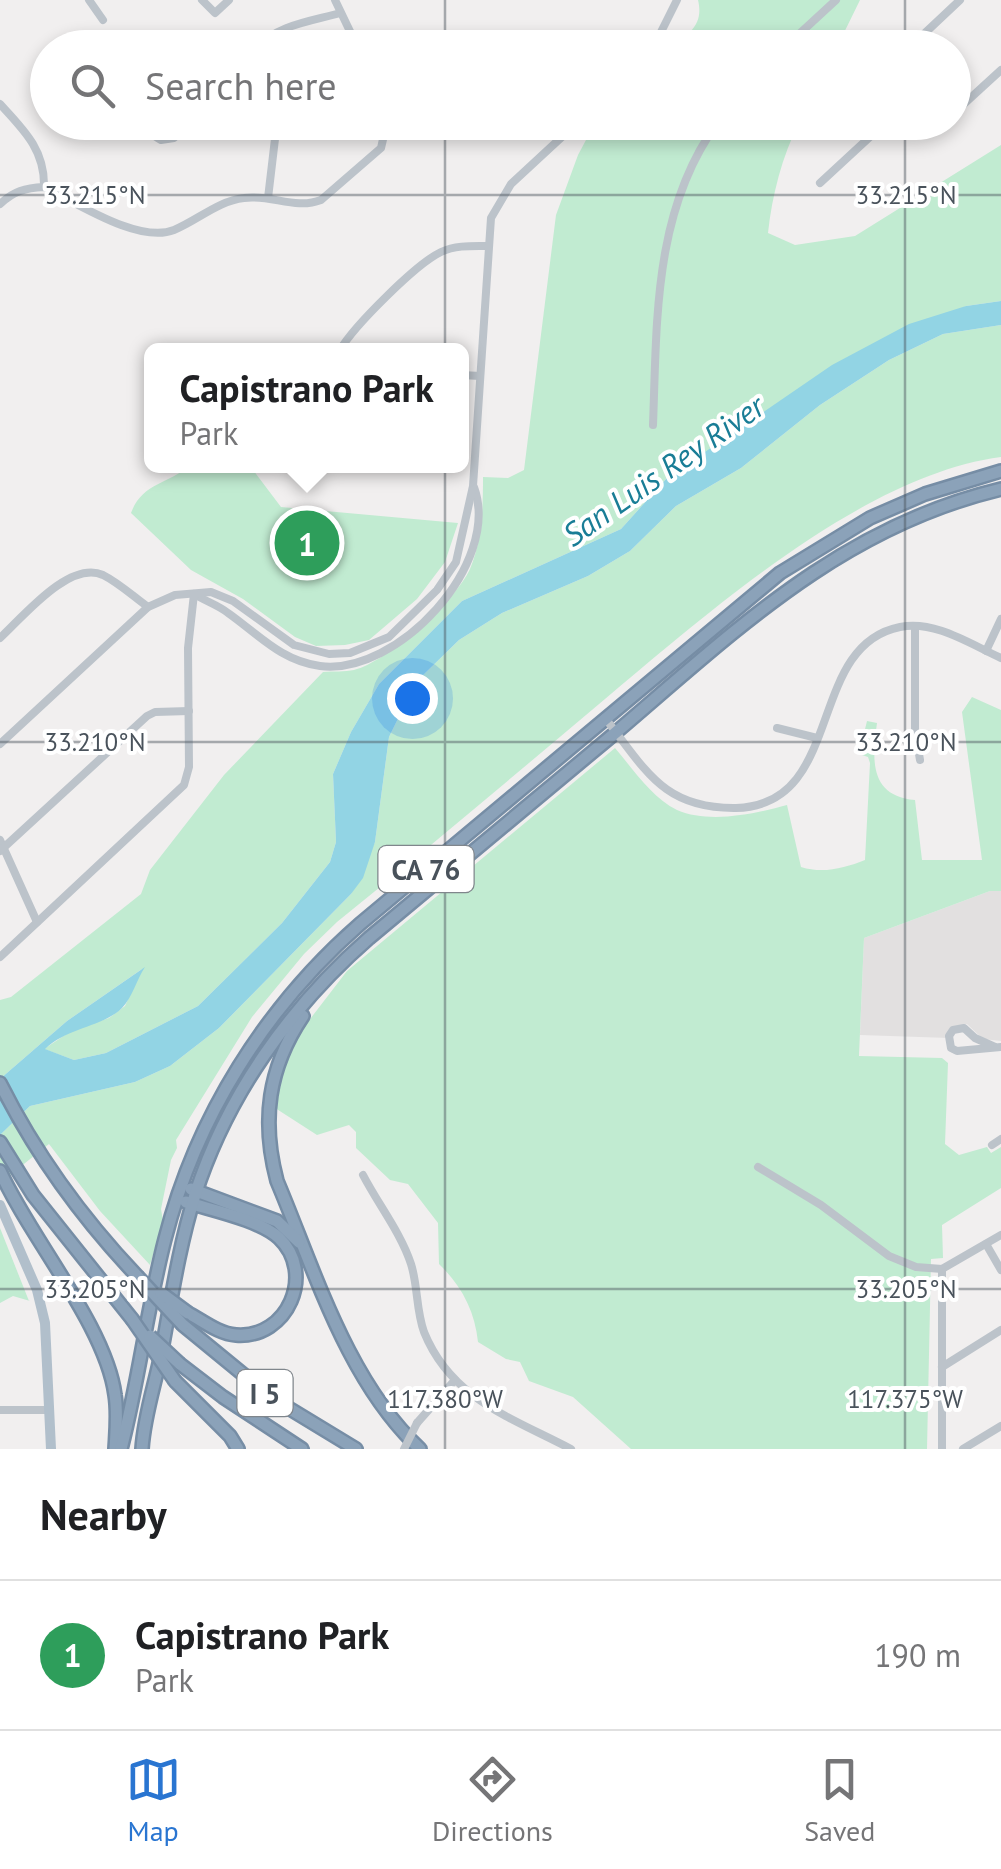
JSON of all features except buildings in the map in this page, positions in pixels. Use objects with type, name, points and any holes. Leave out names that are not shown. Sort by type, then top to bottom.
[{"type":"highway","name":"CA 76","points":[[118,1449],[162,1251],[182,1186],[222,1094],[260,1033],[300,982],[360,924],[780,572],[870,518],[925,494],[1001,471]]},
{"type":"highway","name":"CA 76","points":[[141,1449],[192,1204],[219,1135],[254,1071],[307,1000],[348,956],[761,609],[837,555],[917,515],[1001,489]]},
{"type":"highway","points":[[321,1286],[278,1181],[268,1141],[268,1108],[272,1081],[288,1040],[348,956]]},
{"type":"highway","name":"I 5","points":[[0,1083],[32,1141],[137,1276],[272,1398],[356,1449]]},
{"type":"highway","name":"I 5","points":[[0,1142],[33,1195],[132,1319],[223,1398],[302,1449]]},
{"type":"highway","points":[[0,1170],[34,1236],[98,1342],[115,1392],[118,1449]]},
{"type":"highway","points":[[182,1186],[277,1221],[302,1247],[362,1376],[394,1424],[420,1449]]},
{"type":"highway","points":[[177,1200],[266,1229],[286,1247],[296,1275],[295,1291],[286,1312],[261,1332],[234,1335],[186,1319]]},
{"type":"highway","points":[[132,1319],[175,1381],[238,1449]]},
{"type":"main road","points":[[0,1204],[37,1290],[47,1339],[51,1449]]},
{"type":"street","points":[[88,0],[103,20]]},
{"type":"street","points":[[202,0],[215,13],[229,0]]},
{"type":"street","points":[[335,0],[349,30]]},
{"type":"street","points":[[662,30],[676,3],[663,0]]},
{"type":"street","points":[[804,30],[836,0]]},
{"type":"street","points":[[928,30],[960,0]]},
{"type":"street","points":[[281,30],[340,13]]},
{"type":"street","points":[[971,98],[1001,70]]},
{"type":"street","points":[[0,104],[40,152],[44,187]]},
{"type":"street","points":[[268,198],[275,140]]},
{"type":"street","points":[[0,204],[26,188],[44,187],[150,235],[177,229],[234,199],[268,198],[301,206],[321,200],[381,148],[383,140]]},
{"type":"street","points":[[0,744],[148,607],[168,597],[194,594],[224,610],[287,657],[325,667],[366,662],[392,650],[416,627],[463,572],[476,538],[478,499],[473,486],[491,218],[504,194],[560,140]]},
{"type":"street","points":[[653,425],[659,293],[669,230],[696,158],[707,140]]},
{"type":"street","points":[[820,182],[868,140]]},
{"type":"street","points":[[345,343],[429,260],[453,248],[488,246]]},
{"type":"street","points":[[469,375],[480,376]]},
{"type":"street","points":[[469,455],[475,455]]},
{"type":"street","points":[[0,638],[64,580],[78,573],[103,576],[148,607]]},
{"type":"street","points":[[0,957],[184,785],[189,768],[188,648],[194,594]]},
{"type":"street","points":[[986,651],[1001,619]]},
{"type":"street","points":[[605,718],[670,794],[699,806],[762,805],[781,796],[801,774],[854,657],[885,632],[915,626],[937,630],[1001,658]]},
{"type":"street","points":[[915,626],[915,730],[920,760]]},
{"type":"street","points":[[37,922],[1,846],[147,716],[155,712],[189,711]]},
{"type":"street","points":[[777,728],[817,738]]},
{"type":"street","points":[[964,1028],[975,1038],[998,1047],[957,1052],[951,1048],[949,1036],[953,1030],[964,1028]]},
{"type":"street","points":[[992,1145],[1001,1139]]},
{"type":"street","points":[[758,1166],[822,1205],[889,1256],[916,1268],[942,1269],[1001,1235]]},
{"type":"street","points":[[363,1176],[410,1262],[418,1314],[435,1357],[456,1380],[505,1419],[570,1449]]},
{"type":"street","points":[[986,1244],[1001,1270]]},
{"type":"street","points":[[942,1269],[942,1449]]},
{"type":"street","points":[[942,1367],[1001,1330]]},
{"type":"street","points":[[404,1449],[416,1423],[456,1380]]},
{"type":"street","points":[[0,1410],[50,1410]]},
{"type":"street","points":[[963,1449],[1001,1426]]},
{"type":"shaded area","points":[[990,891],[1001,891],[1001,1041],[983,1039],[967,1024],[954,1027],[949,1038],[860,1035],[864,938]]},
{"type":"green space","points":[[698,0],[860,0],[845,30],[691,30]]},
{"type":"green space","points":[[586,140],[792,140],[779,177],[768,233],[795,245],[855,236],[1001,145],[1001,301],[966,306],[667,478],[621,529],[462,601],[379,684],[351,732],[333,774],[336,842],[330,862],[282,923],[198,1006],[106,1053],[74,1060],[44,1049],[71,1031],[109,1018],[125,1006],[142,969],[67,1021],[0,1079],[0,1000],[11,997],[141,894],[150,870],[224,775],[323,672],[354,670],[384,655],[436,612],[462,582],[479,536],[483,477],[508,478],[524,470],[556,215]]},
{"type":"green space","points":[[1001,325],[1001,457],[949,469],[896,490],[790,552],[691,627],[337,922],[304,954],[252,1017],[176,1140],[161,1209],[163,1221],[150,1265],[100,1211],[49,1144],[0,1183],[0,1135],[30,1106],[135,1082],[170,1066],[219,1028],[351,894],[375,842],[389,737],[416,682],[459,640],[502,613],[588,576],[630,551],[676,506],[741,468],[820,405],[889,360],[943,334]]},
{"type":"green space","points":[[179,473],[255,473],[281,507],[458,523],[445,562],[417,599],[369,640],[316,646],[295,637],[243,599],[191,570],[131,513],[149,490]]},
{"type":"green space","points":[[972,697],[1001,710],[1001,891],[990,891],[864,938],[859,1056],[942,1058],[948,1063],[945,1144],[959,1155],[987,1147],[991,1153],[1001,1147],[1001,1188],[942,1225],[943,1258],[931,1259],[927,1449],[631,1449],[573,1397],[529,1381],[520,1362],[506,1359],[478,1342],[466,1299],[439,1264],[438,1223],[408,1184],[390,1180],[356,1148],[356,1132],[349,1125],[317,1135],[272,1106],[284,1053],[347,971],[615,748],[651,791],[677,810],[717,817],[787,805],[801,867],[826,870],[865,860],[870,763],[868,757],[859,754],[867,721],[877,723],[877,774],[889,791],[915,800],[922,860],[982,860],[962,712]]},
{"type":"green space","points":[[0,1228],[29,1301],[13,1296],[0,1303]]},
{"type":"water","points":[[1001,301],[1001,325],[943,334],[889,360],[820,405],[741,468],[676,506],[630,551],[588,576],[502,613],[459,640],[416,682],[389,737],[375,842],[363,878],[351,894],[219,1028],[170,1066],[135,1082],[30,1106],[0,1135],[0,1079],[67,1021],[145,967],[122,1008],[45,1049],[74,1060],[106,1053],[198,1006],[282,923],[330,862],[336,842],[333,774],[351,732],[379,684],[462,601],[621,529],[667,478],[832,365],[909,324],[966,306]]},
{"type":"place","name":"Capistrano Park","points":[[307,543]]},
{"type":"water label","name":"San Luis Rey River","points":[[663,470]]}]
